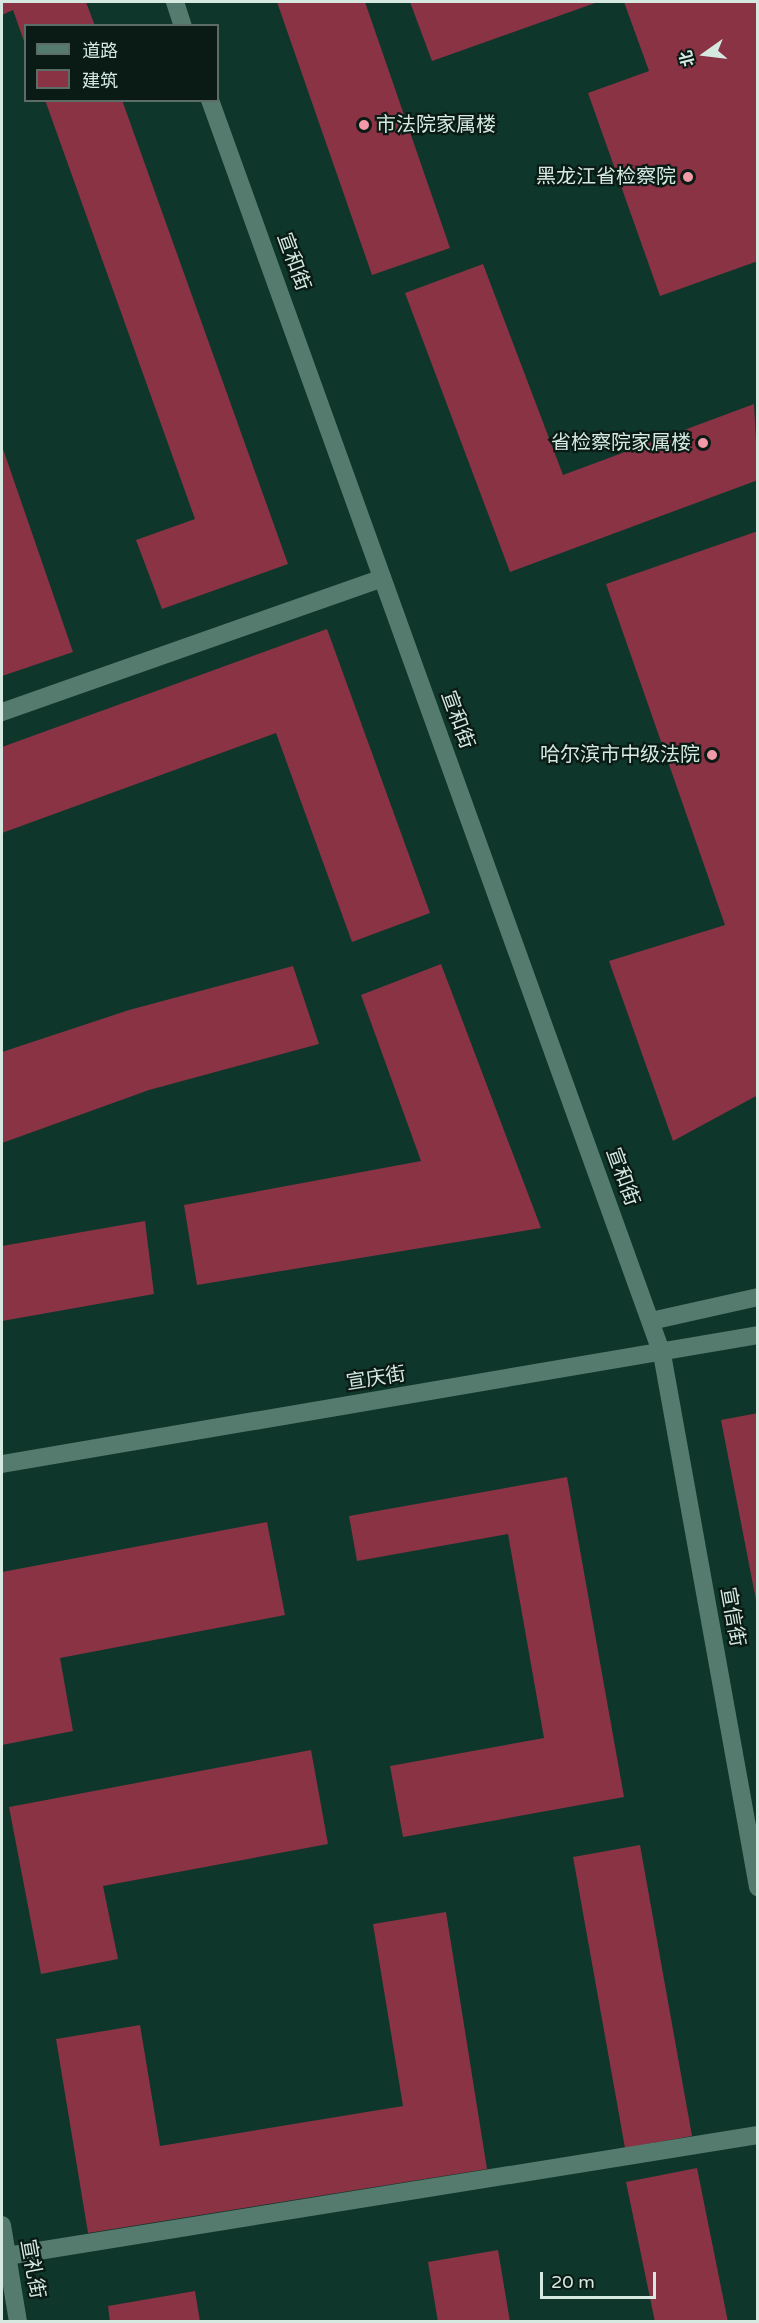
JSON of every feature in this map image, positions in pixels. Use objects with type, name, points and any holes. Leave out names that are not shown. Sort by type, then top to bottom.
[{"type":"street","points":[[175,2],[182,24]]},
{"type":"street","name":"宣和街","points":[[211,102],[662,1354]]},
{"type":"street","points":[[2,712],[382,578]]},
{"type":"street","points":[[651,1321],[758,1298]]},
{"type":"street","name":"宣庆街","points":[[2,1464],[662,1354],[758,1335]]},
{"type":"street","name":"宣信街","points":[[662,1354],[758,1887]]},
{"type":"street","points":[[7,2256],[758,2135]]},
{"type":"street","name":"宣礼街","points":[[2,2225],[18,2322]]},
{"type":"building","points":[[2,2],[86,2],[94,24],[24,24],[24,41],[13,10],[2,15]]},
{"type":"building","name":"市法院家属楼","points":[[277,2],[365,2],[450,248],[372,275]]},
{"type":"building","points":[[410,2],[598,2],[432,61]]},
{"type":"building","name":"黑龙江省检察院","points":[[624,2],[758,2],[758,261],[660,296],[588,93],[649,71]]},
{"type":"building","points":[[46,102],[123,102],[288,564],[162,609],[136,540],[195,519]]},
{"type":"building","name":"省检察院家属楼","points":[[483,264],[563,475],[754,404],[758,480],[510,572],[405,293]]},
{"type":"building","points":[[2,446],[73,652],[2,676]]},
{"type":"building","name":"哈尔滨市中级法院","points":[[758,531],[758,1095],[673,1141],[609,961],[725,925],[606,584]]},
{"type":"building","points":[[327,629],[430,913],[352,942],[276,733],[2,833],[2,747]]},
{"type":"building","points":[[441,964],[541,1228],[197,1285],[184,1205],[421,1161],[361,995]]},
{"type":"building","points":[[293,966],[319,1044],[149,1090],[2,1143],[2,1052],[129,1010]]},
{"type":"building","points":[[145,1221],[154,1294],[2,1321],[2,1246]]},
{"type":"building","points":[[758,1413],[758,1600],[756,1600],[721,1420]]},
{"type":"building","points":[[567,1477],[624,1797],[403,1837],[390,1766],[544,1738],[508,1534],[357,1561],[349,1516]]},
{"type":"building","points":[[267,1522],[285,1615],[60,1658],[73,1731],[2,1745],[2,1572]]},
{"type":"building","points":[[311,1750],[328,1844],[103,1886],[118,1959],[41,1974],[9,1807]]},
{"type":"building","points":[[640,1845],[692,2136],[625,2148],[573,1857]]},
{"type":"building","points":[[446,1912],[487,2169],[88,2233],[56,2039],[140,2025],[160,2146],[403,2106],[373,1924]]},
{"type":"building","points":[[697,2168],[728,2322],[655,2322],[626,2182]]},
{"type":"building","points":[[498,2250],[510,2322],[438,2322],[428,2262]]},
{"type":"building","points":[[195,2291],[200,2322],[110,2322],[108,2306]]},
{"type":"place","name":"市法院家属楼","points":[[364,125]]},
{"type":"place","name":"黑龙江省检察院","points":[[688,177]]},
{"type":"place","name":"省检察院家属楼","points":[[703,443]]},
{"type":"place","name":"哈尔滨市中级法院","points":[[712,755]]}]
